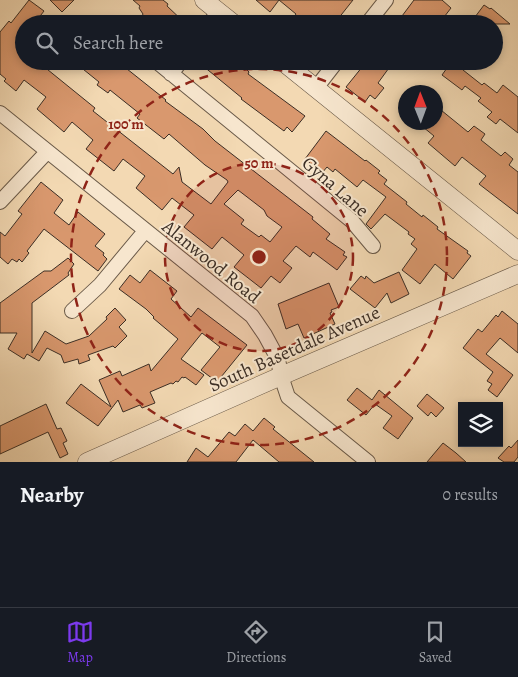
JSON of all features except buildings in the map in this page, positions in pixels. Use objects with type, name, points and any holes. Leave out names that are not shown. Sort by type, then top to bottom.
[{"type":"street","points":[[204,0],[212,15]]},
{"type":"street","points":[[374,15],[386,0]]},
{"type":"street","name":"Gyna Lane","points":[[167,70],[352,221],[373,246]]},
{"type":"street","points":[[172,74],[175,70]]},
{"type":"street","points":[[293,70],[518,250]]},
{"type":"street","points":[[316,88],[330,70]]},
{"type":"street","name":"Alanwood Road","points":[[0,113],[252,316],[278,359],[288,398],[368,462]]},
{"type":"street","points":[[0,202],[48,152]]},
{"type":"street","points":[[72,311],[100,286],[145,231]]},
{"type":"street","name":"South Basetdale Avenue","points":[[87,462],[518,274]]}]
